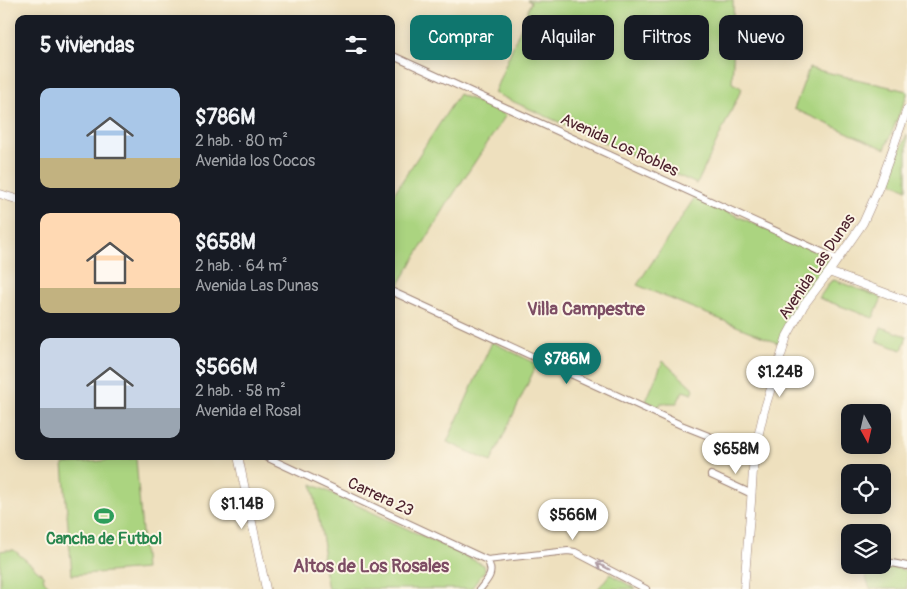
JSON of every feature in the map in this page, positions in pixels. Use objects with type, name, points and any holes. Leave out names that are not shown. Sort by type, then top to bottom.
[{"type":"street","name":"Avenida Los Robles","points":[[395,57],[837,259]]},
{"type":"street","name":"Avenida Las Dunas","points":[[744,589],[754,454],[764,411],[786,336],[804,305],[863,223],[879,186],[907,109]]},
{"type":"street","points":[[0,194],[15,199]]},
{"type":"street","points":[[828,272],[907,301]]},
{"type":"street","points":[[395,293],[682,425],[754,454]]},
{"type":"street","points":[[239,460],[266,589]]},
{"type":"street","points":[[240,466],[242,460]]},
{"type":"street","name":"Carrera 23","points":[[273,460],[488,560]]},
{"type":"street","points":[[712,476],[752,494]]},
{"type":"street","points":[[480,589],[490,574],[491,566],[488,560],[568,551],[575,552],[646,589]]},
{"type":"street","points":[[891,563],[907,566]]},
{"type":"green space","points":[[527,0],[733,0],[733,15],[719,15],[719,60],[733,60],[732,83],[742,88],[697,184],[494,93],[507,60],[512,60],[512,49],[522,24],[522,60],[614,60],[614,15],[526,15],[531,2]]},
{"type":"green space","points":[[809,68],[907,91],[885,149],[794,109]]},
{"type":"green space","points":[[459,94],[506,115],[449,201],[398,286],[395,285],[395,192]]},
{"type":"green space","points":[[907,134],[907,189],[887,180]]},
{"type":"green space","points":[[695,197],[828,257],[829,262],[799,305],[780,344],[637,285]]},
{"type":"green space","points":[[834,280],[882,298],[873,318],[819,298],[830,282]]},
{"type":"green space","points":[[881,327],[907,336],[902,350],[876,341]]},
{"type":"green space","points":[[492,342],[537,364],[491,462],[447,442]]},
{"type":"green space","points":[[663,361],[694,390],[692,394],[683,391],[677,403],[661,403],[659,407],[646,401]]},
{"type":"green space","name":"Cancha de Futbol","points":[[136,460],[145,569],[72,575],[63,464]]},
{"type":"green space","points":[[312,484],[484,565],[485,570],[471,589],[328,589],[322,558],[324,546]]},
{"type":"green space","points":[[14,550],[43,575],[44,581],[52,589],[0,589],[0,551]]},
{"type":"green space","points":[[891,566],[907,571],[907,589],[870,589],[865,574],[891,574]]},
{"type":"green space","points":[[610,574],[636,589],[598,589]]},
{"type":"place","name":"Cancha de Futbol","points":[[104,516]]},
{"type":"district","name":"Villa Campestre","points":[[586,309]]},
{"type":"district","name":"Altos de Los Rosales","points":[[371,566]]}]
